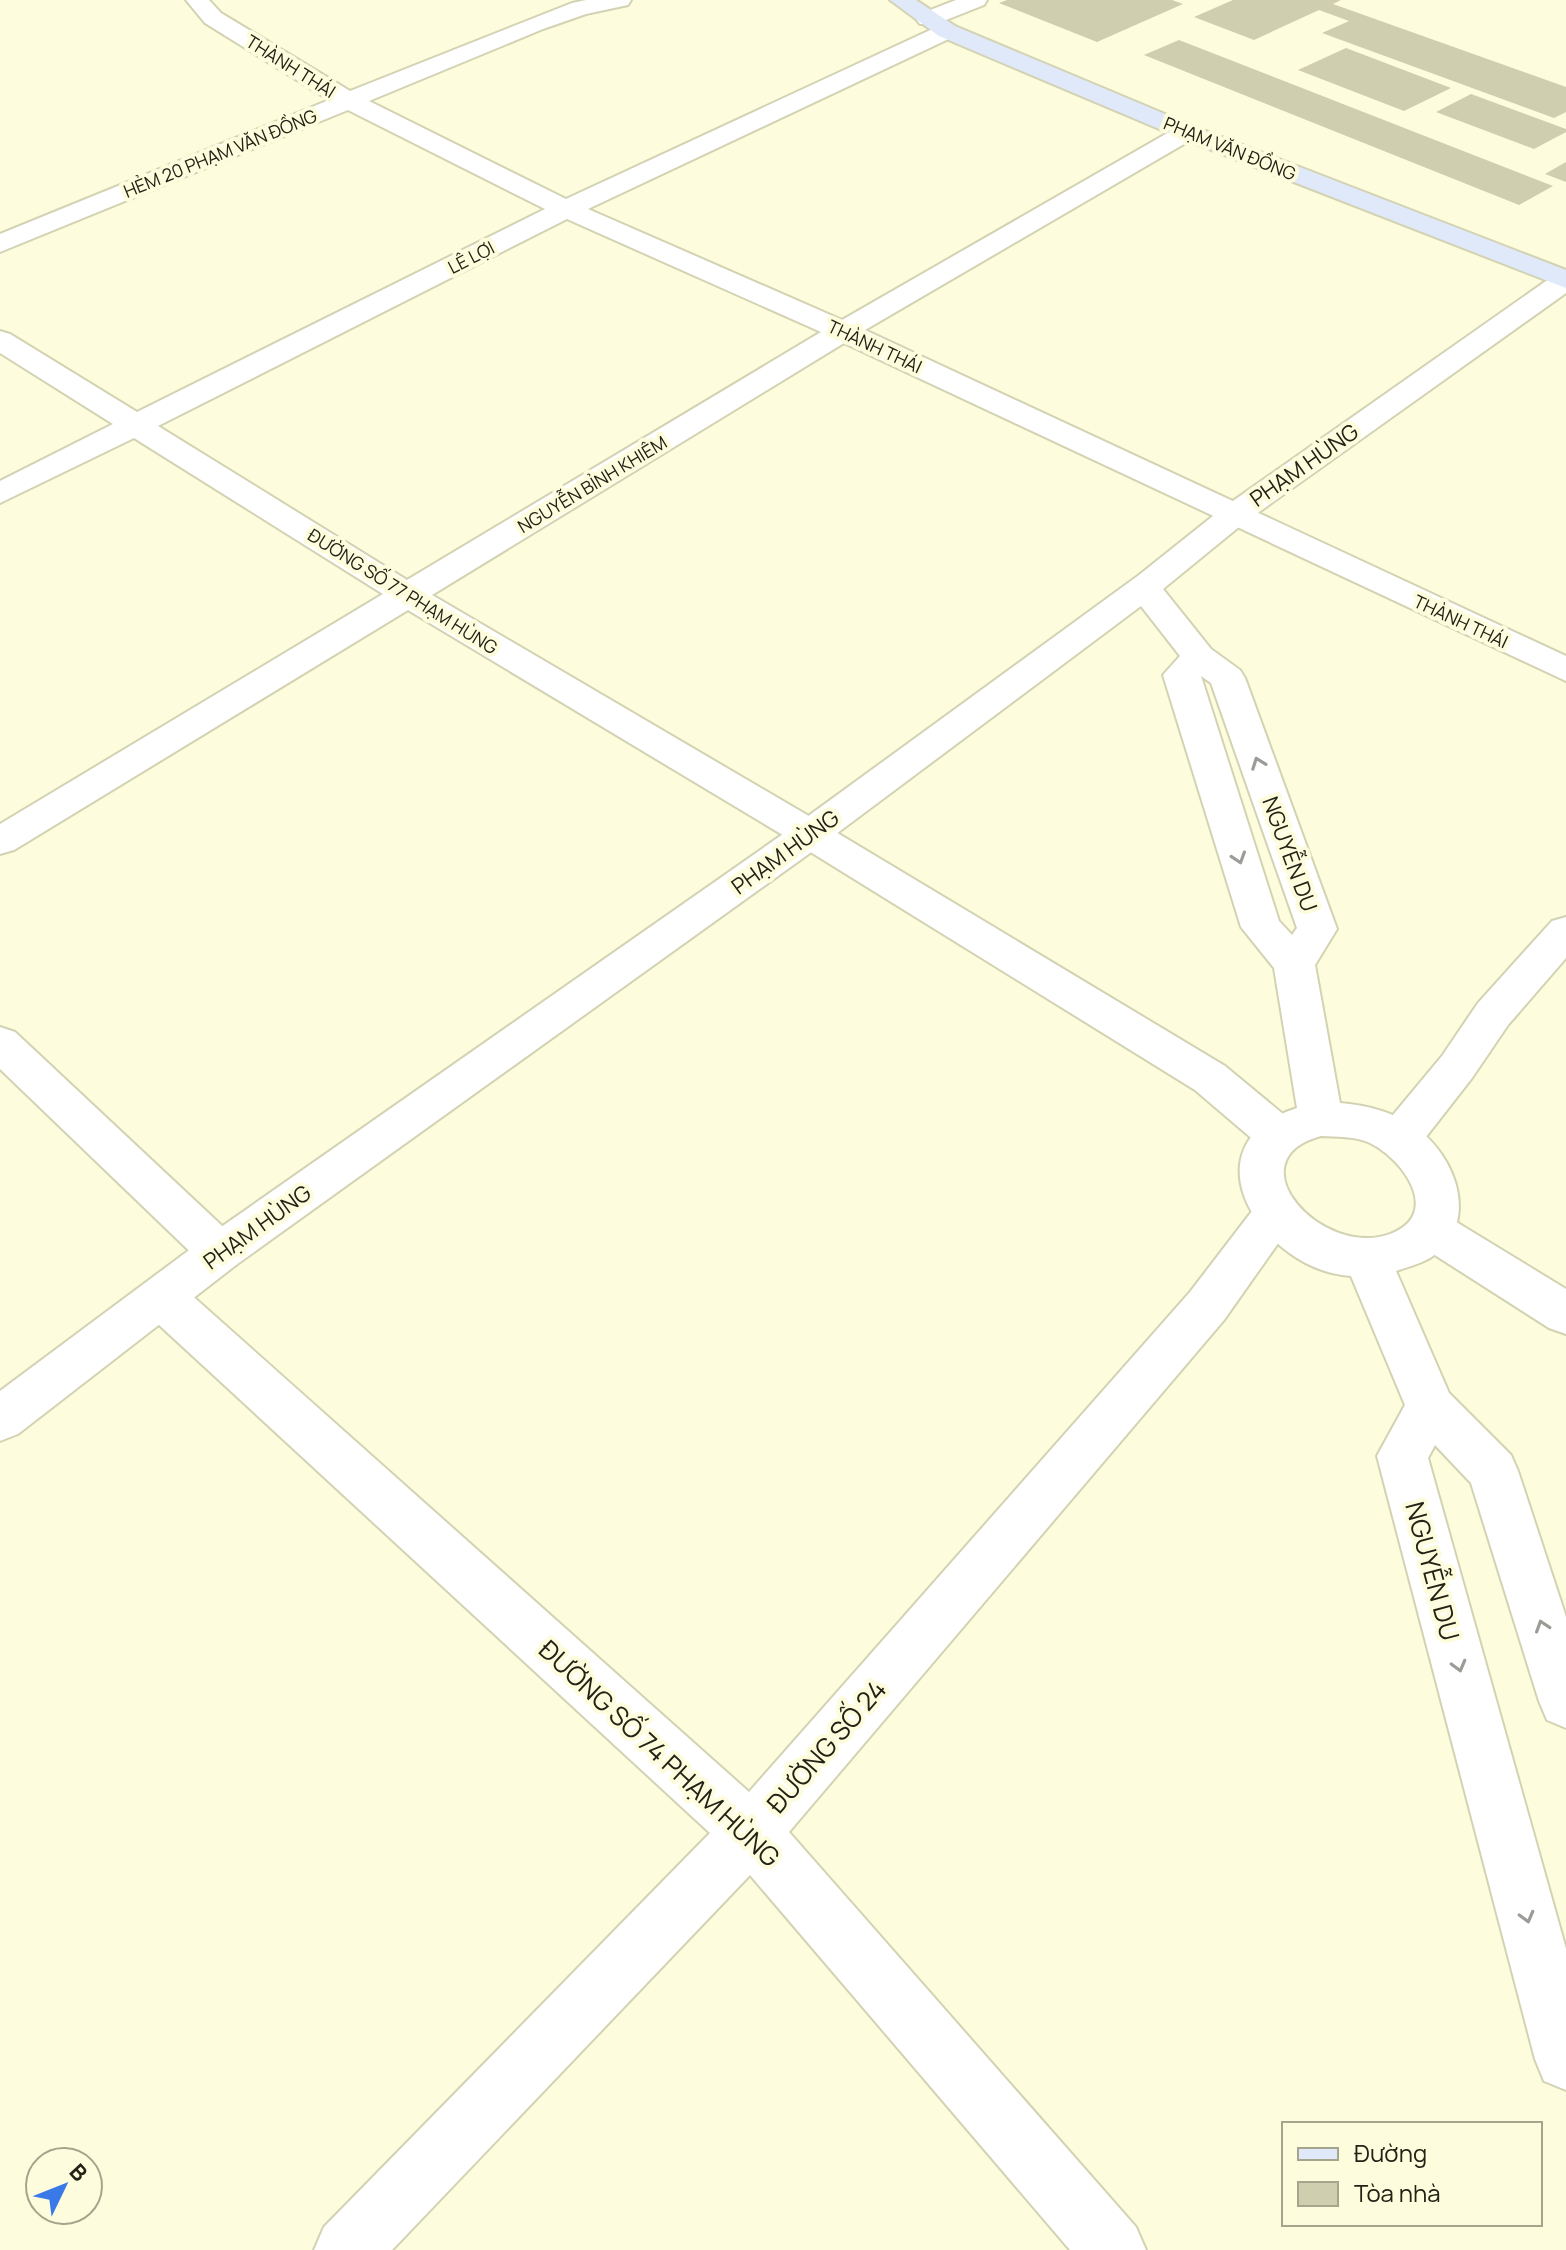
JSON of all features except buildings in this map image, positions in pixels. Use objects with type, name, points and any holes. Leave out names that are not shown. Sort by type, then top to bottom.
[{"type":"main road","name":"PHẠM VĂN ĐỒNG","points":[[901,0],[937,25],[1187,132],[1566,280]]},
{"type":"street","name":"THÀNH THÁI","points":[[197,0],[213,18],[347,100],[566,209],[843,331],[1566,670]]},
{"type":"street","name":"HẺM 20 PHẠM VĂN ĐỒNG","points":[[0,244],[535,24],[580,8],[620,0]]},
{"type":"street","name":"LÊ LỢI","points":[[0,493],[937,25],[976,0]]},
{"type":"street","name":"NGUYỄN BỈNH KHIÊM","points":[[0,841],[843,331],[1187,132]]},
{"type":"street","name":"PHẠM HÙNG","points":[[0,1419],[220,1252],[810,834],[1144,587],[1234,515],[1566,280]]},
{"type":"street","name":"ĐƯỜNG SỐ 77 PHẠM HÙNG","points":[[0,340],[409,596],[810,834],[1210,1078],[1279,1136]]},
{"type":"street","points":[[1144,587],[1199,657],[1181,675],[1261,927],[1294,964],[1321,1119]]},
{"type":"street","name":"NGUYỄN DU","points":[[1199,657],[1227,678],[1317,929],[1294,964]]},
{"type":"street","points":[[1399,1139],[1457,1067],[1493,1014],[1566,931]]},
{"type":"street","points":[[0,1043],[220,1252]]},
{"type":"street","points":[[1321,1119],[1353,1120],[1399,1139],[1421,1158],[1435,1181],[1439,1206],[1432,1230],[1400,1254],[1367,1259],[1333,1254],[1300,1238],[1275,1215],[1262,1187],[1263,1158],[1279,1136],[1293,1127],[1321,1119]]},
{"type":"street","name":"ĐƯỜNG SỐ 24","points":[[347,2250],[751,1832],[1207,1306],[1275,1215]]},
{"type":"street","points":[[1432,1230],[1566,1314]]},
{"type":"street","points":[[1367,1259],[1430,1407],[1493,1471],[1566,1701]]},
{"type":"street","name":"ĐƯỜNG SỐ 74 PHẠM HÙNG","points":[[162,1298],[751,1832],[1113,2250]]},
{"type":"street","name":"NGUYỄN DU","points":[[1430,1407],[1402,1456],[1566,2059]]}]
